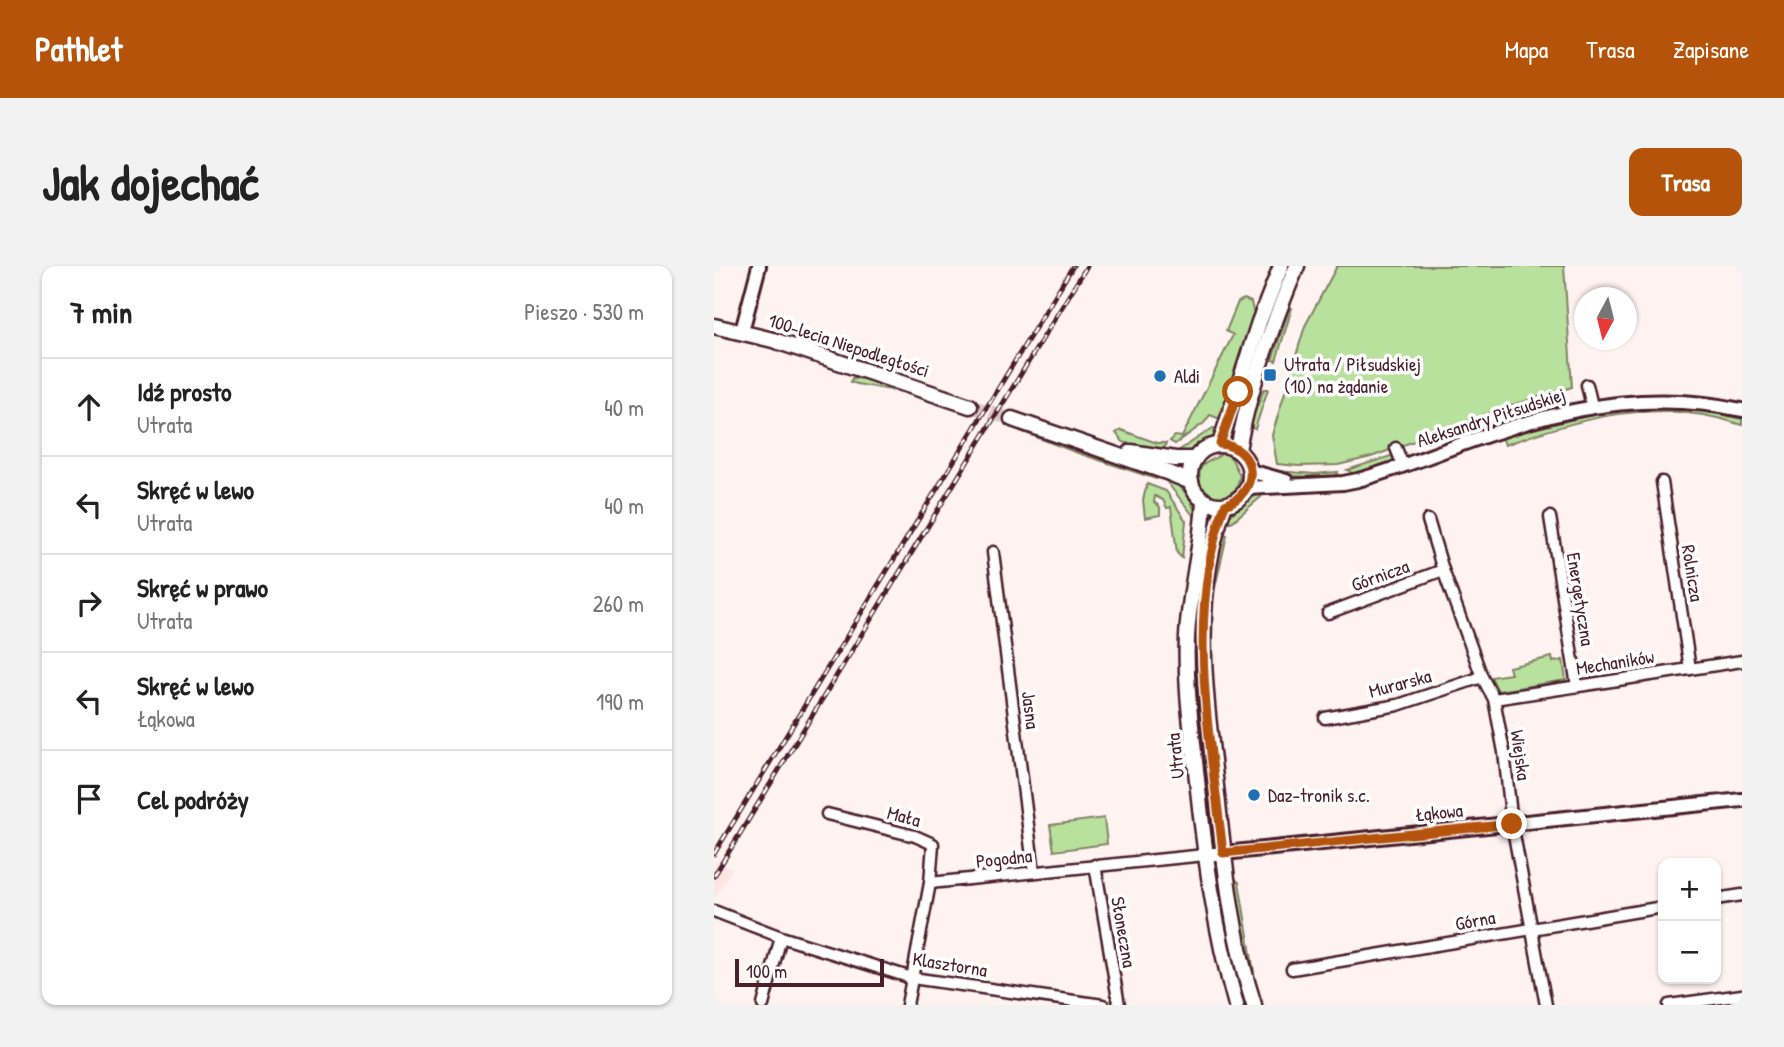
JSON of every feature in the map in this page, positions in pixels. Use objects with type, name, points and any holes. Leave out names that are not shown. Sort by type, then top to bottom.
[{"type":"main road","points":[[1220,444],[1259,322],[1281,266]]},
{"type":"main road","points":[[1238,450],[1241,430],[1274,322],[1297,266]]},
{"type":"main road","name":"100-lecia Niepodległości","points":[[714,326],[773,340],[970,406]]},
{"type":"main road","points":[[1012,419],[1169,472],[1191,482]]},
{"type":"main road","points":[[1074,440],[1138,454],[1195,459]]},
{"type":"main road","points":[[1220,444],[1238,450],[1244,456],[1250,471],[1248,488],[1242,496],[1225,505],[1204,501],[1197,495],[1191,482],[1190,472],[1195,459],[1205,449],[1220,444]]},
{"type":"main road","name":"Utrata","points":[[1204,501],[1203,526],[1189,614],[1186,662],[1205,855],[1222,955],[1236,1005]]},
{"type":"main road","name":"Utrata","points":[[1225,505],[1211,558],[1204,604],[1202,648],[1223,853],[1238,952],[1254,1005]]},
{"type":"street","points":[[742,331],[759,266]]},
{"type":"street","name":"Aleksandry Piłsudskiej","points":[[1587,384],[1592,406]]},
{"type":"street","name":"Aleksandry Piłsudskiej","points":[[1248,488],[1343,483],[1402,466],[1514,426],[1592,406],[1670,400],[1709,403],[1742,410]]},
{"type":"street","name":"Aleksandry Piłsudskiej","points":[[1396,448],[1402,466]]},
{"type":"street","name":"Aleksandry Piłsudskiej","points":[[1250,471],[1297,484]]},
{"type":"street","name":"Rolnicza","points":[[1661,482],[1690,669]]},
{"type":"street","name":"Energetyczna","points":[[1550,517],[1577,686]]},
{"type":"street","name":"Wiejska","points":[[1428,520],[1482,677],[1494,699],[1504,752],[1512,824],[1546,1005]]},
{"type":"street","name":"Jasna","points":[[993,552],[1034,872]]},
{"type":"street","name":"Górnicza","points":[[1328,613],[1443,570]]},
{"type":"street","name":"Mechaników","points":[[1494,699],[1742,661]]},
{"type":"street","name":"Murarska","points":[[1325,718],[1398,705],[1482,677]]},
{"type":"street","name":"Łąkowa","points":[[1205,855],[1742,800]]},
{"type":"street","name":"Mała","points":[[827,814],[933,844],[930,883]]},
{"type":"street","name":"Pogodna","points":[[930,883],[1205,855]]},
{"type":"street","name":"Słoneczna","points":[[1095,865],[1119,1005]]},
{"type":"street","points":[[907,1005],[930,883]]},
{"type":"street","points":[[1721,898],[1742,895]]},
{"type":"street","name":"Górna","points":[[1292,969],[1658,909]]},
{"type":"street","name":"Klasztorna","points":[[714,911],[781,937],[912,978],[1103,1005]]},
{"type":"street","points":[[763,1005],[781,937]]},
{"type":"street","points":[[1669,1005],[1742,995]]},
{"type":"shaded area","points":[[714,861],[732,869],[714,899]]},
{"type":"green space","points":[[1337,266],[1564,266],[1572,387],[1509,406],[1371,457],[1338,465],[1277,464],[1272,435],[1305,326]]},
{"type":"green space","points":[[1244,299],[1251,302],[1254,315],[1223,420],[1210,415],[1204,423],[1175,444],[1170,441],[1175,436],[1182,437],[1233,335],[1226,331],[1238,302]]},
{"type":"green space","points":[[1290,307],[1292,308],[1276,361],[1272,360]]},
{"type":"green space","points":[[852,378],[870,379],[926,400],[903,392],[857,384],[851,382]]},
{"type":"green space","points":[[1264,389],[1268,389],[1255,429],[1249,427]]},
{"type":"green space","points":[[1658,407],[1695,409],[1742,419],[1742,425],[1681,412],[1651,411],[1593,419],[1505,445],[1502,437],[1595,414]]},
{"type":"green space","points":[[1010,425],[1079,452],[1157,475],[1156,479],[1075,452]]},
{"type":"green space","points":[[1213,428],[1221,430],[1192,450],[1172,455]]},
{"type":"green space","points":[[1121,430],[1157,443],[1166,443],[1162,453],[1123,442],[1116,433]]},
{"type":"green space","points":[[1224,452],[1232,459],[1240,476],[1236,489],[1219,501],[1201,486],[1199,478],[1202,467]]},
{"type":"green space","points":[[1394,455],[1392,463],[1356,475],[1347,470]]},
{"type":"green space","points":[[1277,471],[1315,474],[1338,472],[1337,475],[1327,478],[1275,475]]},
{"type":"green space","points":[[1166,478],[1187,494],[1196,519],[1166,481]]},
{"type":"green space","points":[[1147,484],[1166,491],[1186,521],[1182,558],[1177,553],[1171,507],[1167,508],[1163,500],[1155,496],[1154,502],[1160,507],[1160,515],[1145,518],[1143,500]]},
{"type":"green space","points":[[1263,492],[1261,497],[1233,521],[1224,524],[1241,506]]},
{"type":"green space","points":[[1223,534],[1227,535],[1215,588],[1213,586]]},
{"type":"green space","points":[[1552,657],[1553,662],[1563,660],[1566,680],[1498,691],[1491,677],[1511,674],[1509,667]]},
{"type":"green space","points":[[1104,818],[1107,844],[1054,851],[1050,825]]},
{"type":"green space","points":[[1235,879],[1239,882],[1254,972],[1246,949]]},
{"type":"tunnel","points":[[970,406],[1012,419]]},
{"type":"railway","points":[[714,854],[1073,266]]},
{"type":"railway","points":[[714,876],[1087,266]]},
{"type":"place","name":"Utrata / Piłsudskiej (10) na żądanie","points":[[1270,375]]},
{"type":"place","name":"Aldi","points":[[1160,376]]},
{"type":"place","name":"Daz-tronik s.c.","points":[[1254,795]]},
{"type":"route","points":[[1238,392],[1220,444],[1232,447],[1244,456],[1248,463],[1250,480],[1242,496],[1225,505],[1217,529],[1204,604],[1202,648],[1223,853],[1512,824]]}]
